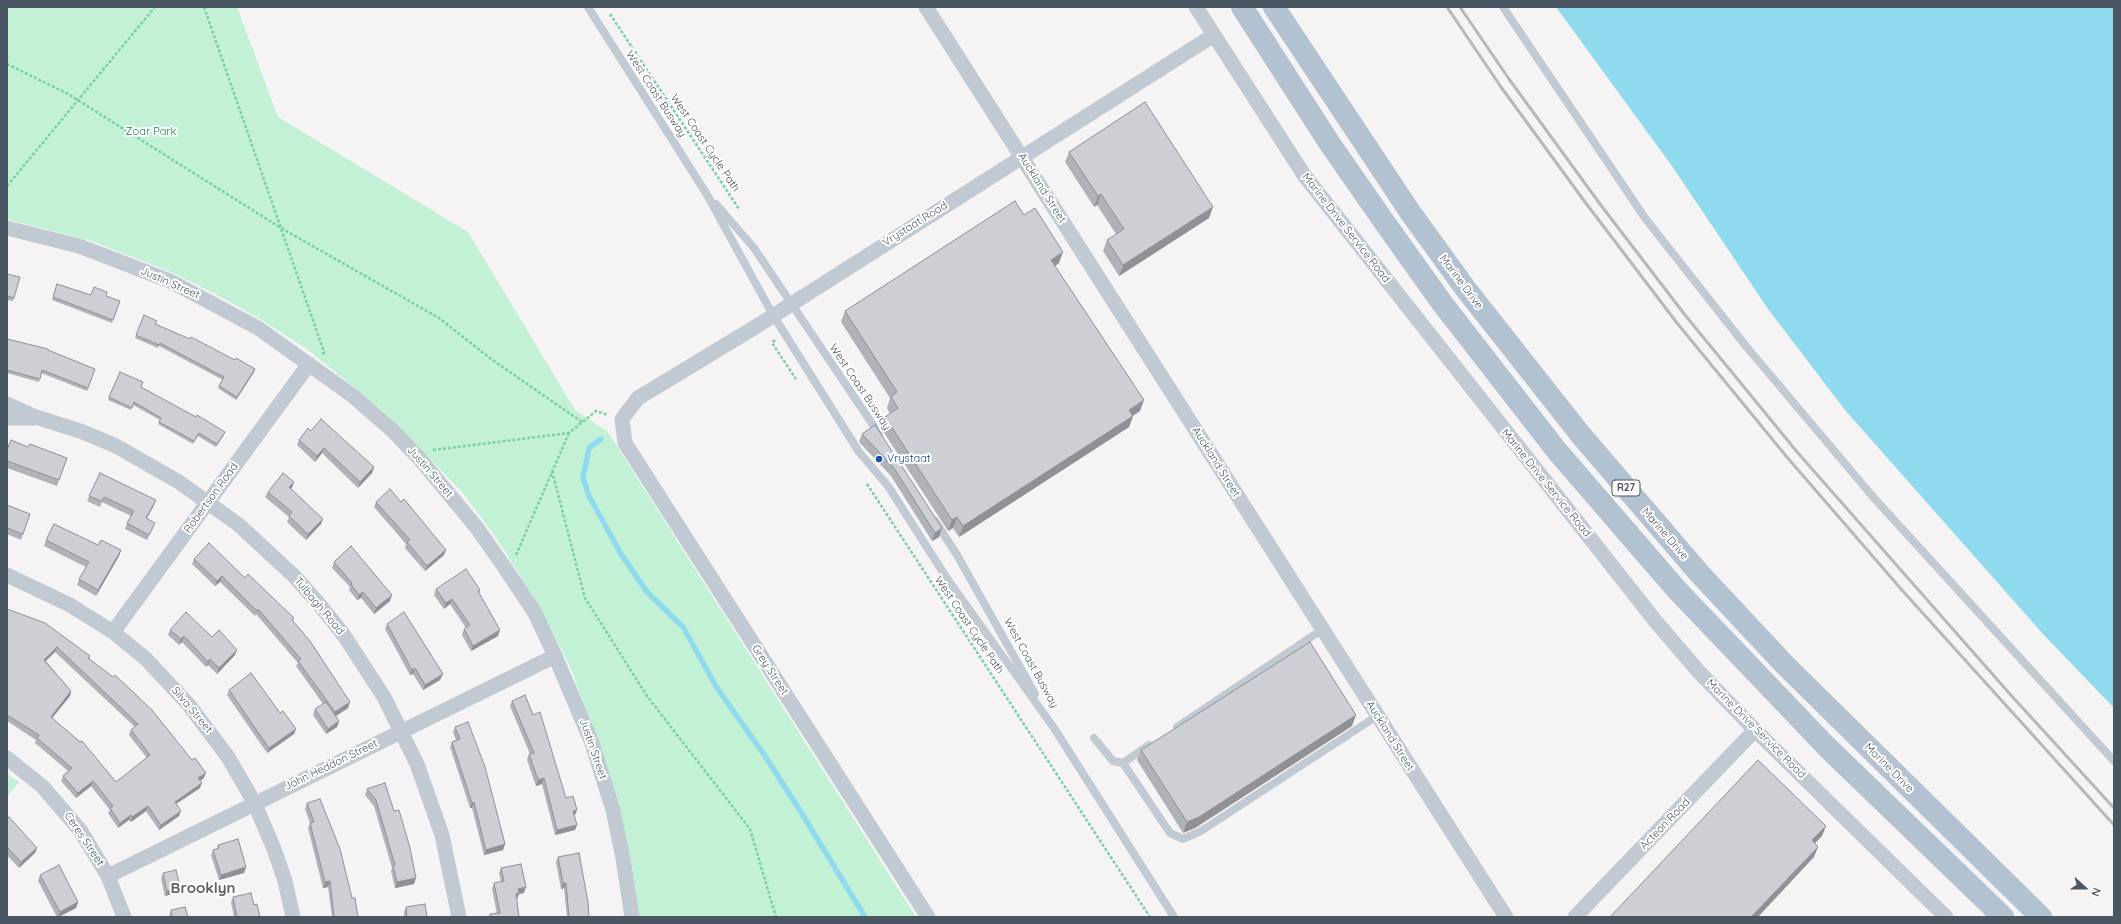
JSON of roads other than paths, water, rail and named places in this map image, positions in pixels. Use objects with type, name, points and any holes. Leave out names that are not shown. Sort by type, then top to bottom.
[{"type":"main road","name":"R27","points":[[1242,7],[1330,144],[1390,230],[1442,303],[1557,451],[1677,590],[1827,747],[2003,917]]},
{"type":"main road","name":"Marine Drive","points":[[1274,7],[1410,212],[1460,282],[1590,445],[1699,573],[1784,664],[2041,917]]},
{"type":"street","name":"Auckland Street","points":[[926,7],[1506,917]]},
{"type":"street","name":"Marine Drive Service Road","points":[[1196,7],[1313,187],[1658,623],[1699,672],[1755,730],[1946,917]]},
{"type":"street","name":"Vrystaat Road","points":[[622,419],[638,398],[773,315],[1214,35]]},
{"type":"street","name":"Justin Street","points":[[7,228],[79,246],[170,281],[258,328],[315,361],[392,430],[419,458],[477,528],[505,568],[535,613],[556,656],[592,743],[613,810],[623,858],[632,917]]},
{"type":"street","name":"Robertson Road","points":[[113,632],[315,361]]},
{"type":"street","name":"Tulbagh Road","points":[[7,404],[36,417],[83,432],[116,446],[148,463],[209,502],[267,550],[319,604],[364,665],[402,730],[420,771],[442,835],[459,917]]},
{"type":"street","name":"Tulbagh Road","points":[[7,418],[36,417]]},
{"type":"street","name":"Grey Street","points":[[622,419],[626,443],[928,917]]},
{"type":"street","name":"Silva Street","points":[[7,575],[70,605],[113,632],[146,659],[189,704],[228,757],[254,802],[274,849],[285,881],[294,917]]},
{"type":"street","name":"John Heddon Street","points":[[108,876],[254,802],[556,656]]},
{"type":"street","name":"Acteon Road","points":[[1575,917],[1755,730]]},
{"type":"street","name":"Ceres Street","points":[[7,758],[42,786],[62,807],[80,830],[108,876],[124,917]]},
{"type":"lane","name":"West Coast Busway","points":[[588,7],[706,193],[773,315],[859,452],[888,486],[946,577],[1054,728],[1174,917]]},
{"type":"lane","points":[[1503,7],[1645,218],[1745,345],[1874,498],[2114,761]]},
{"type":"lane","name":"West Coast Busway","points":[[706,193],[754,248],[883,441]]},
{"type":"lane","name":"West Coast Busway","points":[[932,516],[986,606],[1054,728]]},
{"type":"lane","points":[[1168,733],[1323,629]]},
{"type":"lane","points":[[1124,763],[1170,833],[1183,839],[1201,831],[1377,716]]},
{"type":"lane","points":[[1094,738],[1113,761],[1124,763],[1156,741]]},
{"type":"water","points":[[1556,7],[2114,7],[2114,708],[2043,634],[1845,410],[1768,309],[1672,166]]},
{"type":"waterway","points":[[601,439],[589,448],[583,478],[589,496],[621,554],[647,592],[683,627],[717,688],[763,753],[865,917]]},
{"type":"railway","points":[[1447,7],[1501,87],[1585,202],[1677,323],[1786,456],[1901,589],[2114,825]]},
{"type":"railway","points":[[1460,7],[1509,79],[1600,204],[1685,315],[1798,453],[2009,693],[2114,808]]},
{"type":"place","name":"Vrystaat","points":[[879,459]]},
{"type":"district","name":"Brooklyn","points":[[203,888]]},
{"type":"park label","name":"Zoar Park","points":[[151,132]]}]
